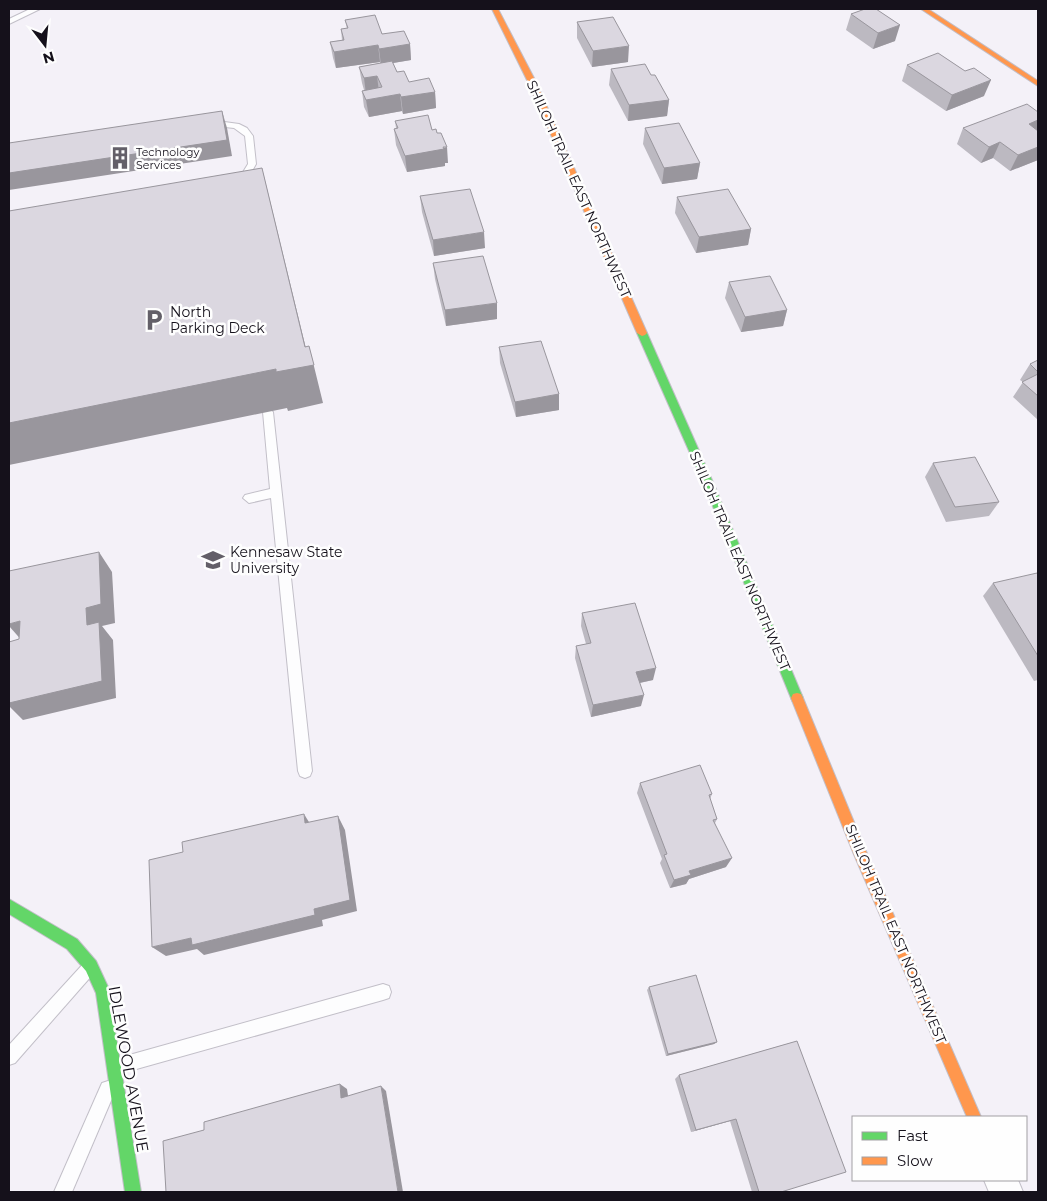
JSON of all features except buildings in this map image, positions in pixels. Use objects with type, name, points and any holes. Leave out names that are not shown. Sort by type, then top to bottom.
[{"type":"street","name":"SHILOH TRAIL EAST NORTHWEST","points":[[495,9],[532,82],[706,479],[860,852],[974,1116]]},
{"type":"street","points":[[924,9],[1038,84]]},
{"type":"street","name":"IDLEWOOD AVENUE","points":[[9,906],[72,944],[91,966],[103,992],[133,1192]]},
{"type":"lane","points":[[9,22],[36,9]]},
{"type":"lane","points":[[203,124],[225,123],[244,130],[249,136],[252,164],[238,189]]},
{"type":"lane","points":[[268,412],[305,772]]},
{"type":"lane","points":[[249,498],[277,492]]},
{"type":"lane","points":[[9,1057],[91,966]]},
{"type":"lane","points":[[63,1192],[114,1071],[382,992]]},
{"type":"traffic: fast","points":[[642,333],[710,487],[797,698]]},
{"type":"traffic: fast","points":[[9,906],[72,944],[91,966],[103,992],[133,1192]]},
{"type":"traffic: slow","points":[[495,9],[532,82],[642,333]]},
{"type":"traffic: slow","points":[[924,9],[1038,84]]},
{"type":"traffic: slow","points":[[797,698],[860,852],[974,1116]]},
{"type":"place","name":"Technology Services","points":[[120,158]]},
{"type":"place","name":"North Parking Deck","points":[[154,320]]},
{"type":"place","name":"Kennesaw State University","points":[[213,560]]}]
